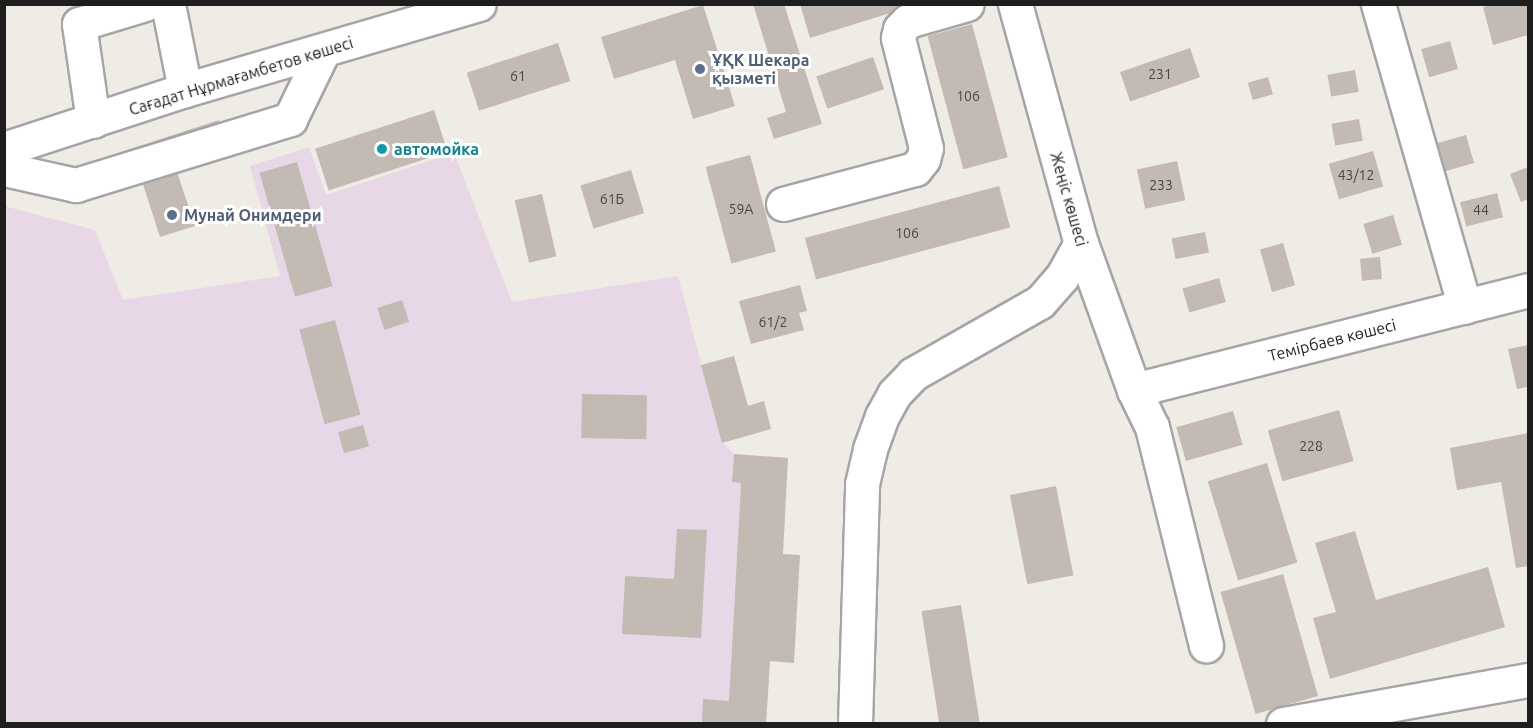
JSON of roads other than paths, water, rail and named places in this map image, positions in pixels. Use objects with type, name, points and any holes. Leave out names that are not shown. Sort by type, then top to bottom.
[{"type":"street","points":[[93,121],[80,24],[145,4]]},
{"type":"street","points":[[168,4],[185,90]]},
{"type":"street","name":"Сағадат Нұрмағамбетов көшесі","points":[[4,149],[185,90],[478,4]]},
{"type":"street","points":[[783,204],[915,169],[923,159],[926,148],[898,38],[900,29],[908,21],[967,4]]},
{"type":"street","name":"Жеңіс көшесі","points":[[1015,4],[1081,243],[1134,390],[1152,427],[1206,645]]},
{"type":"street","points":[[1377,4],[1465,307]]},
{"type":"street","points":[[4,169],[76,184],[290,119],[323,51]]},
{"type":"street","points":[[855,723],[862,484],[870,448],[882,416],[894,393],[913,374],[1040,302],[1062,278],[1081,243]]},
{"type":"street","name":"Темірбаев көшесі","points":[[1134,390],[1528,290]]},
{"type":"street","points":[[1283,723],[1528,680]]},
{"type":"place","name":"ҰҚК Шекара қызметі","points":[[700,69]]},
{"type":"place","name":"автомойка","points":[[382,149]]},
{"type":"place","name":"Мунай Онимдери","points":[[172,215]]}]
